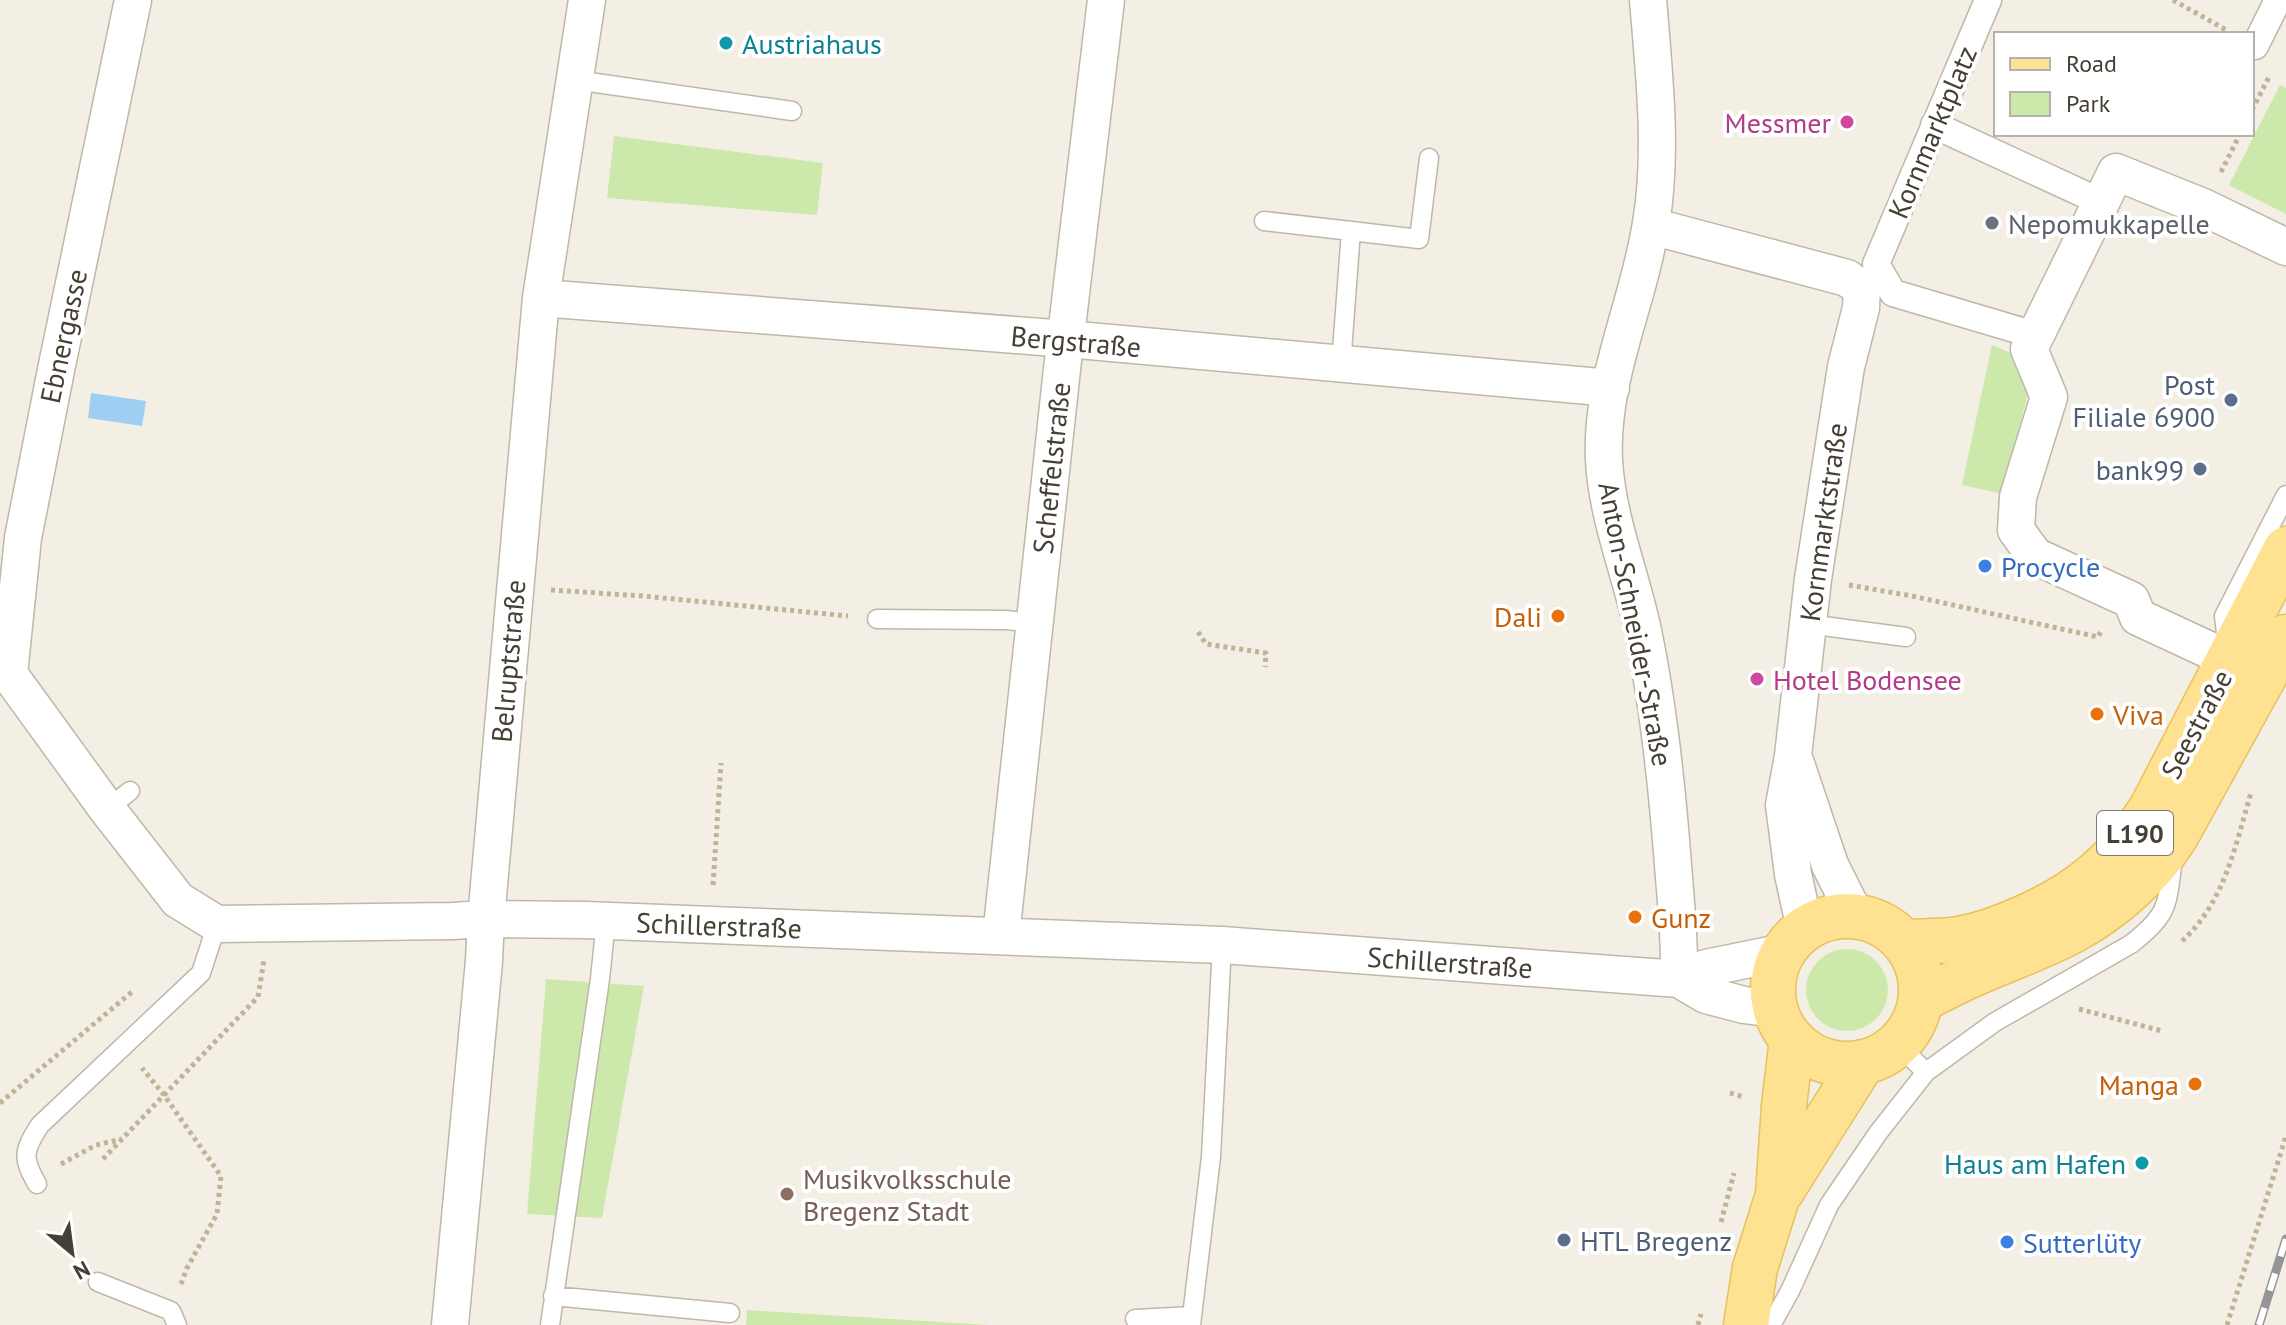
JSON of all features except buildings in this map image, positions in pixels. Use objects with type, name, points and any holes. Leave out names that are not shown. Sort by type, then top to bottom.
[{"type":"main road","name":"Seestraße","points":[[1921,1000],[2089,921],[2141,878],[2167,850],[2176,836],[2247,668],[2286,549]]},
{"type":"main road","name":"Seestraße","points":[[1904,942],[1959,939],[1984,933],[2039,911],[2093,878],[2132,837],[2247,668],[2286,637]]},
{"type":"main road","points":[[1746,1325],[1755,1268],[1778,1195],[1784,1106],[1784,1024],[1773,989],[1776,970],[1795,940],[1821,921],[1856,917],[1874,921],[1904,942],[1915,960],[1921,1000],[1916,1017],[1895,1059],[1778,1195]]},
{"type":"main road","points":[[1784,1024],[1806,1052],[1824,1061],[1843,1064],[1895,1059]]},
{"type":"street","name":"Ebnergasse","points":[[133,0],[23,538],[4,674],[118,800],[178,900],[234,924]]},
{"type":"street","name":"Belruptstraße","points":[[450,1325],[541,298],[587,0]]},
{"type":"street","name":"Scheffelstraße","points":[[1001,936],[1062,369],[1106,0]]},
{"type":"street","name":"Anton-Schneider-Straße","points":[[1648,0],[1655,86],[1656,189],[1651,226],[1606,413],[1604,457],[1607,492],[1644,634],[1666,772],[1680,948],[1679,979]]},
{"type":"street","name":"Kornmarktplatz","points":[[1869,277],[1988,0]]},
{"type":"street","points":[[2251,32],[2278,0]]},
{"type":"street","points":[[1934,125],[2101,202]]},
{"type":"street","points":[[2247,668],[2138,617],[2131,600],[2035,556],[2016,530],[2018,497],[2049,397],[2029,349],[2116,172],[2203,207],[2286,247]]},
{"type":"street","points":[[1651,226],[1847,278],[1869,277],[1893,293],[2035,335]]},
{"type":"street","name":"Kornmarktstraße","points":[[1795,940],[1793,874],[1784,805],[1793,756],[1813,579],[1846,367],[1869,277]]},
{"type":"street","name":"Bergstraße","points":[[541,298],[1067,339],[1611,388]]},
{"type":"street","name":"Kornmarktstraße","points":[[1793,756],[1830,865],[1856,917]]},
{"type":"street","name":"Schillerstraße","points":[[234,924],[486,919],[606,921],[1222,945],[1679,979],[1706,995],[1744,1005],[1784,1024]]},
{"type":"street","name":"Schillerstraße","points":[[1679,979],[1795,940]]},
{"type":"lane","points":[[575,80],[792,111]]},
{"type":"lane","points":[[1264,221],[1419,239],[1429,158]]},
{"type":"lane","points":[[1341,365],[1351,231]]},
{"type":"lane","points":[[2247,668],[2224,616],[2286,495]]},
{"type":"lane","points":[[877,619],[1035,623]]},
{"type":"lane","points":[[1808,624],[1906,637]]},
{"type":"lane","points":[[1771,1325],[1829,1205],[1878,1133],[1895,1059],[1995,1022],[2131,944],[2161,916],[2169,896],[2176,836]]},
{"type":"lane","points":[[550,1325],[606,921]]},
{"type":"lane","points":[[37,1184],[26,1166],[28,1145],[40,1125],[201,973],[234,924]]},
{"type":"lane","points":[[1135,1319],[1192,1321],[1211,1157],[1222,945]]},
{"type":"lane","points":[[98,1282],[174,1318]]},
{"type":"lane","points":[[553,1296],[730,1313]]},
{"type":"path","points":[[2173,0],[2230,32]]},
{"type":"path","points":[[2254,106],[2270,74]]},
{"type":"path","points":[[1813,579],[1912,596],[2098,637],[2118,594]]},
{"type":"path","points":[[543,589],[854,617]]},
{"type":"path","points":[[1198,632],[1206,644],[1266,653],[1265,667]]},
{"type":"path","points":[[712,896],[721,763]]},
{"type":"path","points":[[103,1159],[258,997],[266,949],[234,924]]},
{"type":"path","points":[[2071,1007],[2162,1031]]},
{"type":"path","points":[[141,1067],[221,1176],[217,1214],[187,1268],[174,1318]]},
{"type":"path","points":[[2227,1325],[2286,1136]]},
{"type":"path","points":[[26,1166],[61,1163],[96,1145],[123,1139]]},
{"type":"green space","points":[[2280,85],[2286,88],[2286,214],[2229,185]]},
{"type":"green space","points":[[614,136],[823,163],[817,215],[607,198]]},
{"type":"green space","points":[[1992,345],[2013,354],[2025,373],[2028,393],[2003,494],[1962,485]]},
{"type":"green space","points":[[1847,949],[1863,952],[1876,961],[1885,974],[1888,990],[1885,1006],[1876,1019],[1863,1028],[1847,1031],[1831,1028],[1818,1019],[1809,1006],[1806,990],[1809,974],[1818,961],[1831,952]]},
{"type":"green space","points":[[546,979],[644,986],[602,1218],[527,1214]]},
{"type":"green space","points":[[747,1310],[988,1325],[746,1325]]},
{"type":"water","points":[[91,393],[146,401],[142,426],[88,418]]},
{"type":"railway","points":[[2259,1325],[2286,1239]]},
{"type":"place","name":"Austriahaus","points":[[726,43]]},
{"type":"place","name":"Messmer","points":[[1847,122]]},
{"type":"place","name":"Nepomukkapelle","points":[[1992,223]]},
{"type":"place","name":"Post Filiale 6900","points":[[2231,400]]},
{"type":"place","name":"bank99","points":[[2200,469]]},
{"type":"place","name":"Procycle","points":[[1985,566]]},
{"type":"place","name":"Dali","points":[[1558,616]]},
{"type":"place","name":"Hotel Bodensee","points":[[1757,679]]},
{"type":"place","name":"Viva","points":[[2097,714]]},
{"type":"place","name":"Gunz","points":[[1635,917]]},
{"type":"place","name":"Manga","points":[[2195,1084]]},
{"type":"place","name":"Haus am Hafen","points":[[2142,1163]]},
{"type":"place","name":"Musikvolksschule Bregenz Stadt","points":[[787,1194]]},
{"type":"place","name":"HTL Bregenz","points":[[1564,1240]]},
{"type":"place","name":"Sutterlüty","points":[[2007,1242]]}]
